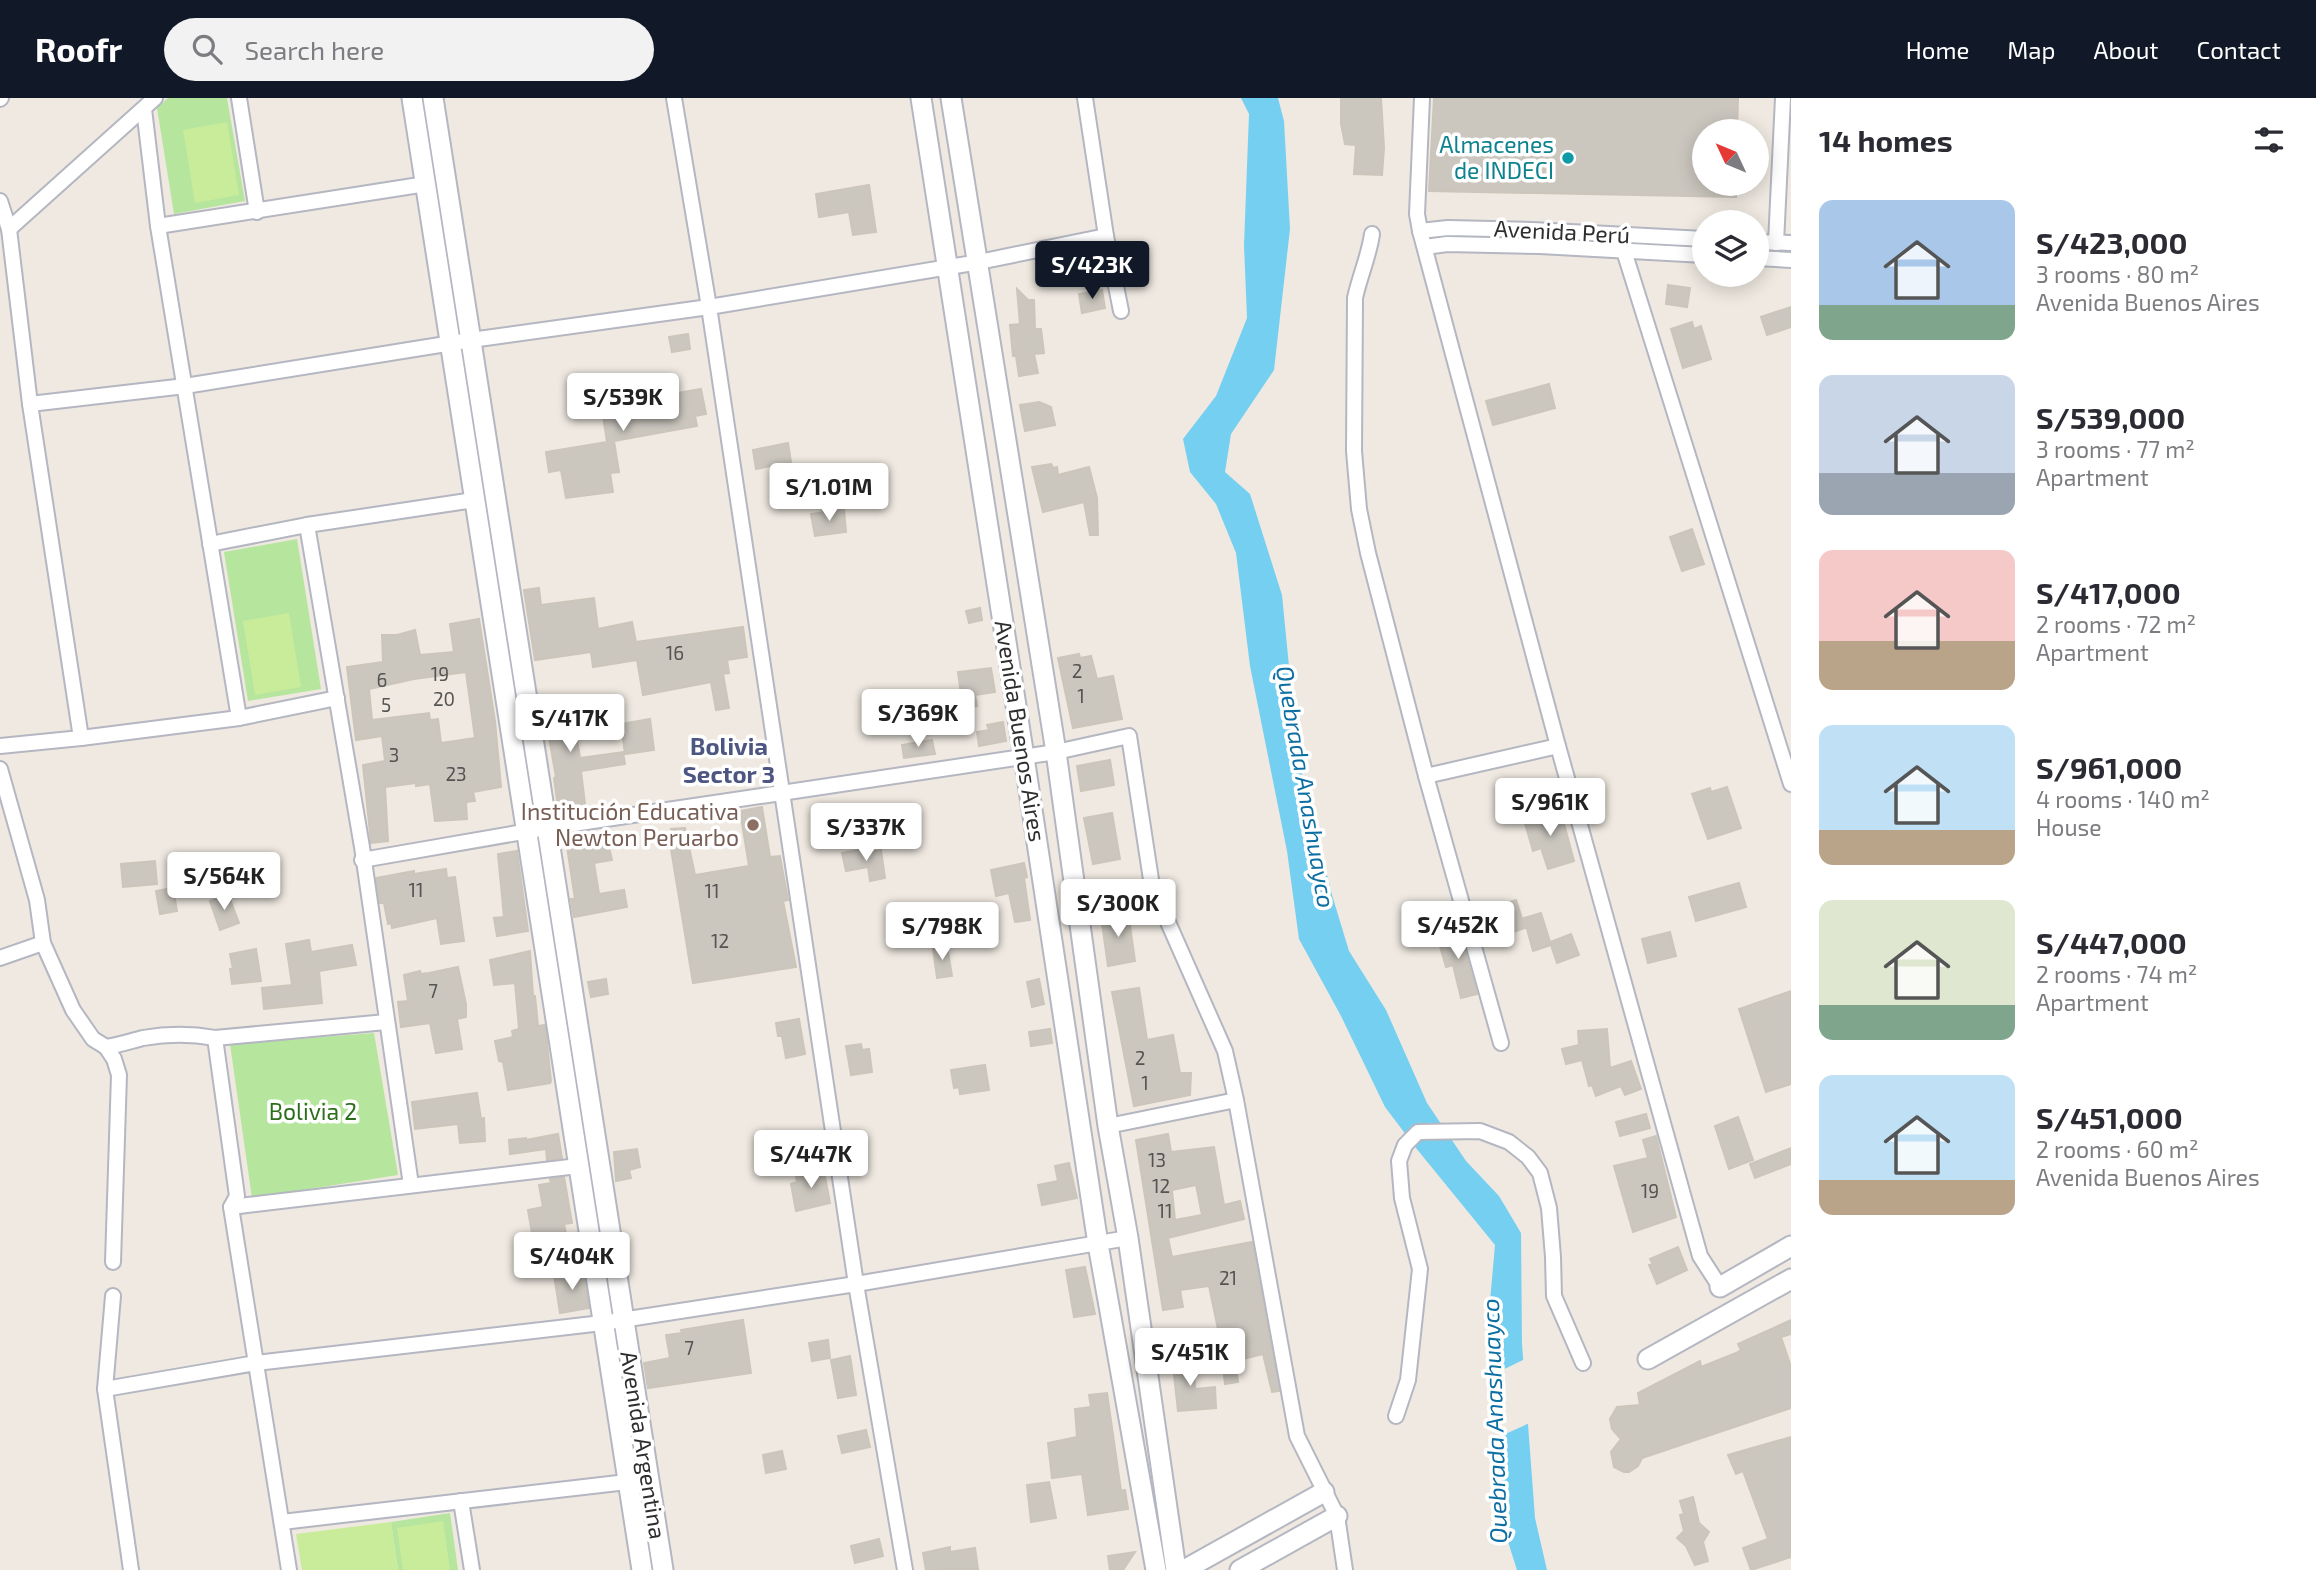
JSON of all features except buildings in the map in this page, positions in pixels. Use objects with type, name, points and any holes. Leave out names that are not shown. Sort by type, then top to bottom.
[{"type":"main road","name":"Avenida Argentina","points":[[412,98],[642,1570]]},
{"type":"main road","name":"Avenida Argentina","points":[[433,98],[663,1570]]},
{"type":"main road","name":"Avenida Buenos Aires","points":[[921,98],[1098,1244],[1156,1570]]},
{"type":"main road","name":"Avenida Buenos Aires","points":[[951,98],[1056,752],[1108,1126],[1128,1238],[1176,1570]]},
{"type":"main road","points":[[1720,1287],[1791,1246]]},
{"type":"main road","points":[[1648,1359],[1791,1279]]},
{"type":"main road","points":[[1184,1570],[1324,1492]]},
{"type":"main road","points":[[1240,1570],[1337,1516]]},
{"type":"street","points":[[9,229],[155,98]]},
{"type":"street","points":[[239,98],[257,212]]},
{"type":"street","points":[[674,98],[709,307],[856,1284],[905,1570]]},
{"type":"street","points":[[1085,98],[1106,236],[1121,310]]},
{"type":"street","points":[[1422,98],[1417,214],[1420,231],[1558,747],[1700,1256],[1720,1287]]},
{"type":"street","points":[[1783,98],[1784,243]]},
{"type":"street","points":[[144,109],[158,226],[239,718]]},
{"type":"street","points":[[158,226],[426,184]]},
{"type":"street","points":[[0,201],[9,229],[30,404],[80,738]]},
{"type":"street","name":"Avenida Perú","points":[[1420,231],[1448,228],[1692,238]]},
{"type":"street","points":[[1372,234],[1369,255],[1360,274],[1355,298],[1356,478],[1359,509],[1426,776],[1501,1043]]},
{"type":"street","points":[[1619,235],[1791,784]]},
{"type":"street","points":[[30,404],[185,386],[709,307],[947,268],[1106,236]]},
{"type":"street","name":"Avenida Perú","points":[[1425,247],[1461,244],[1692,253]]},
{"type":"street","points":[[1769,259],[1791,260]]},
{"type":"street","points":[[210,544],[474,500]]},
{"type":"street","points":[[307,526],[337,698],[411,1185]]},
{"type":"street","points":[[0,746],[239,718],[337,698]]},
{"type":"street","points":[[362,860],[546,828],[1056,752],[1129,736],[1152,886],[1225,1051],[1297,1436],[1337,1516],[1345,1570]]},
{"type":"street","points":[[1426,776],[1558,747]]},
{"type":"street","points":[[0,769],[37,900],[43,943],[73,1010],[93,1039],[106,1047],[114,1059],[119,1075],[113,1262]]},
{"type":"street","points":[[0,958],[43,943]]},
{"type":"street","points":[[106,1047],[142,1038],[197,1035],[215,1038],[386,1022]]},
{"type":"street","points":[[215,1038],[237,1196],[231,1207],[289,1570]]},
{"type":"street","points":[[1108,1126],[1236,1100]]},
{"type":"street","points":[[1396,1416],[1408,1380],[1420,1269],[1402,1198],[1399,1161],[1405,1145],[1418,1132],[1480,1131],[1509,1142],[1528,1157],[1540,1173],[1549,1208],[1554,1296],[1583,1363]]},
{"type":"street","points":[[231,1207],[578,1166]]},
{"type":"street","points":[[105,1389],[256,1363],[603,1323],[1128,1238]]},
{"type":"street","points":[[113,1296],[105,1389],[131,1570]]},
{"type":"street","points":[[282,1522],[627,1482]]},
{"type":"street","points":[[461,1501],[472,1570]]},
{"type":"green space","points":[[168,98],[227,98],[245,201],[174,214],[157,108]]},
{"type":"green space","points":[[227,122],[239,195],[195,203],[183,130]]},
{"type":"green space","points":[[492,528],[534,800],[528,801],[486,529]]},
{"type":"green space","points":[[297,539],[321,689],[248,701],[224,552]]},
{"type":"green space","points":[[289,613],[301,687],[255,695],[243,621]]},
{"type":"green space","points":[[544,860],[586,1133],[579,1134],[537,861]]},
{"type":"green space","name":"Bolivia 2","points":[[374,1033],[398,1175],[252,1198],[230,1044]]},
{"type":"green space","points":[[450,1513],[458,1570],[398,1570],[391,1522]]},
{"type":"green space","points":[[443,1521],[450,1570],[403,1570],[397,1528]]},
{"type":"green space","points":[[391,1522],[398,1570],[302,1570],[296,1534]]},
{"type":"water","name":"Quebrada Anashuayco","points":[[1241,98],[1278,98],[1284,121],[1290,229],[1274,370],[1231,434],[1225,472],[1250,494],[1282,595],[1298,758],[1332,895],[1349,951],[1386,1010],[1427,1103],[1466,1161],[1499,1196],[1521,1233],[1522,1344],[1535,1518],[1547,1570],[1517,1570],[1497,1507],[1496,1444],[1486,1346],[1495,1245],[1385,1107],[1341,1016],[1299,939],[1287,851],[1250,666],[1236,553],[1216,504],[1190,472],[1183,439],[1216,396],[1247,318],[1244,245],[1249,114]]},
{"type":"pier","points":[[1527,1358],[1532,1422],[1492,1440],[1486,1378]]},
{"type":"place","name":"Almacenes de INDECI","points":[[1568,158]]},
{"type":"place","name":"Institución Educativa Newton Peruarbo","points":[[753,825]]},
{"type":"district","name":"Bolivia Sector 3","points":[[729,761]]}]
